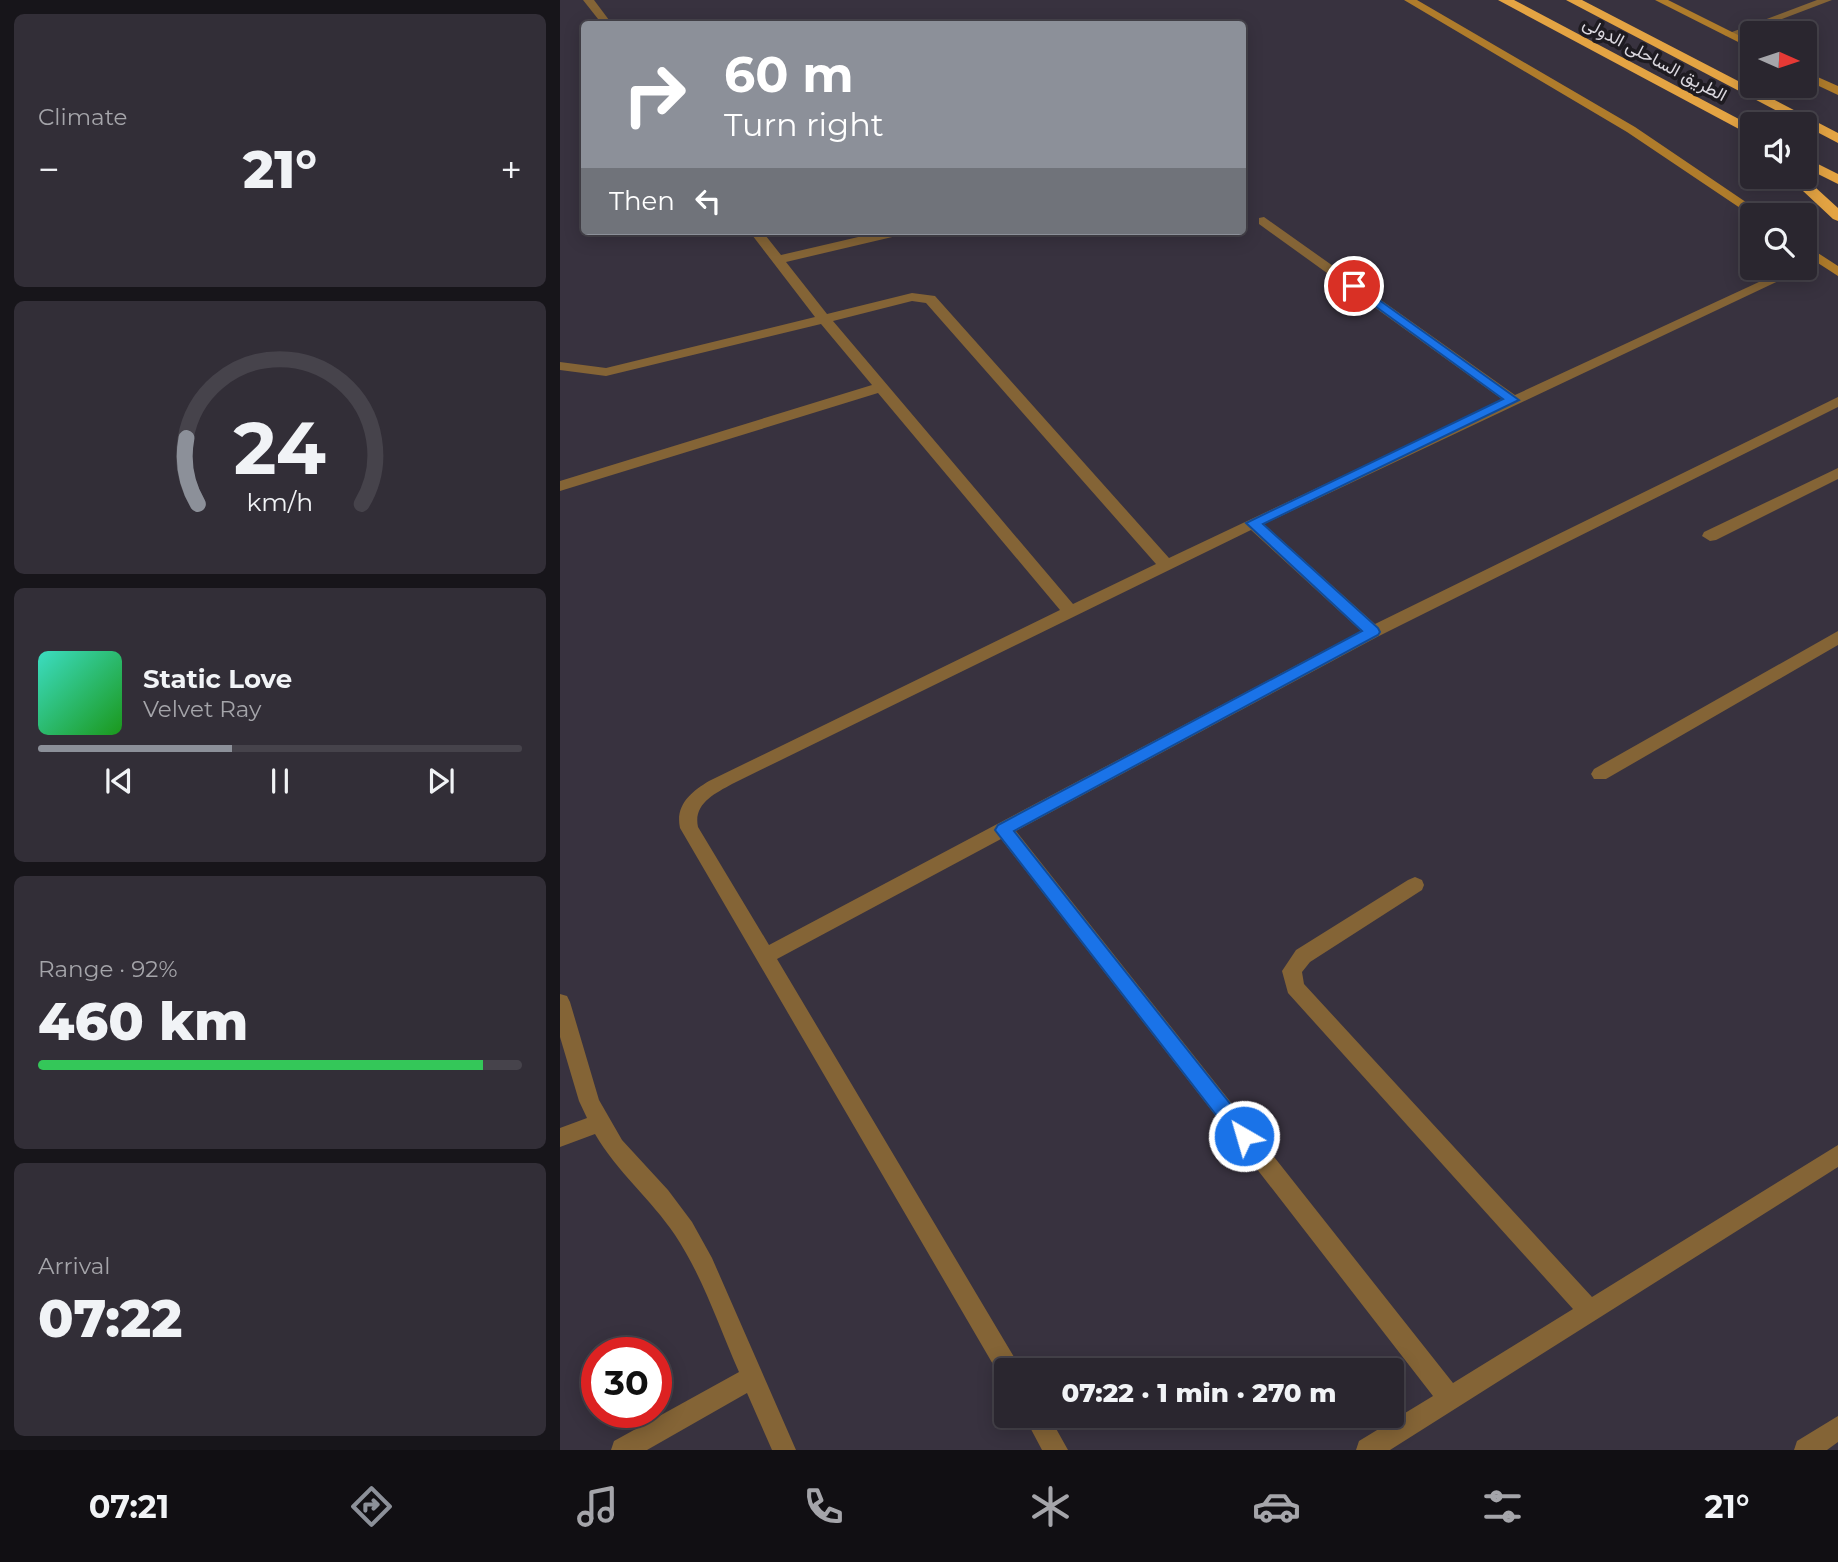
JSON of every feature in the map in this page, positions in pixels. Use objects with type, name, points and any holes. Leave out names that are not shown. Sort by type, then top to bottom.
[{"type":"highway","name":"الطريق الساحلى الدولى","points":[[1503,0],[1740,126]]},
{"type":"highway","name":"الطريق الساحلى الدولى","points":[[1572,0],[1838,139]]},
{"type":"highway","points":[[1817,168],[1838,180]]},
{"type":"highway","points":[[1808,189],[1838,216]]},
{"type":"street","points":[[588,0],[605,21]]},
{"type":"street","points":[[1409,0],[1569,90],[1741,203]]},
{"type":"street","points":[[1660,0],[1740,40]]},
{"type":"street","points":[[1730,35],[1827,0]]},
{"type":"street","points":[[1817,80],[1838,91]]},
{"type":"street","points":[[1264,221],[1512,400]]},
{"type":"street","points":[[758,235],[824,319],[1071,612]]},
{"type":"street","points":[[778,260],[883,235]]},
{"type":"street","points":[[1819,258],[1838,272]]},
{"type":"street","points":[[1002,1358],[689,828],[687,815],[692,804],[706,792],[768,760],[1253,523],[1773,280]]},
{"type":"street","points":[[560,366],[606,372],[912,297],[930,299],[1167,565]]},
{"type":"street","points":[[560,485],[882,387]]},
{"type":"street","points":[[766,956],[1373,632],[1838,401]]},
{"type":"street","points":[[1710,536],[1838,472]]},
{"type":"street","points":[[1253,523],[1373,632]]},
{"type":"street","points":[[1600,774],[1838,637]]},
{"type":"street","points":[[1003,830],[1450,1399]]},
{"type":"street","points":[[1415,884],[1303,956],[1292,971],[1296,987],[1590,1311]]},
{"type":"street","points":[[560,1002],[589,1101],[614,1147],[660,1197],[684,1229],[704,1265],[784,1450]]},
{"type":"street","points":[[560,1138],[600,1123]]},
{"type":"street","points":[[1368,1450],[1838,1155]]},
{"type":"street","points":[[623,1450],[751,1378]]},
{"type":"street","points":[[1043,1428],[1056,1450]]},
{"type":"street","points":[[1806,1450],[1838,1428]]},
{"type":"route","points":[[1244,1136],[1003,830],[1373,632],[1253,523],[1512,400],[1354,286]]}]
